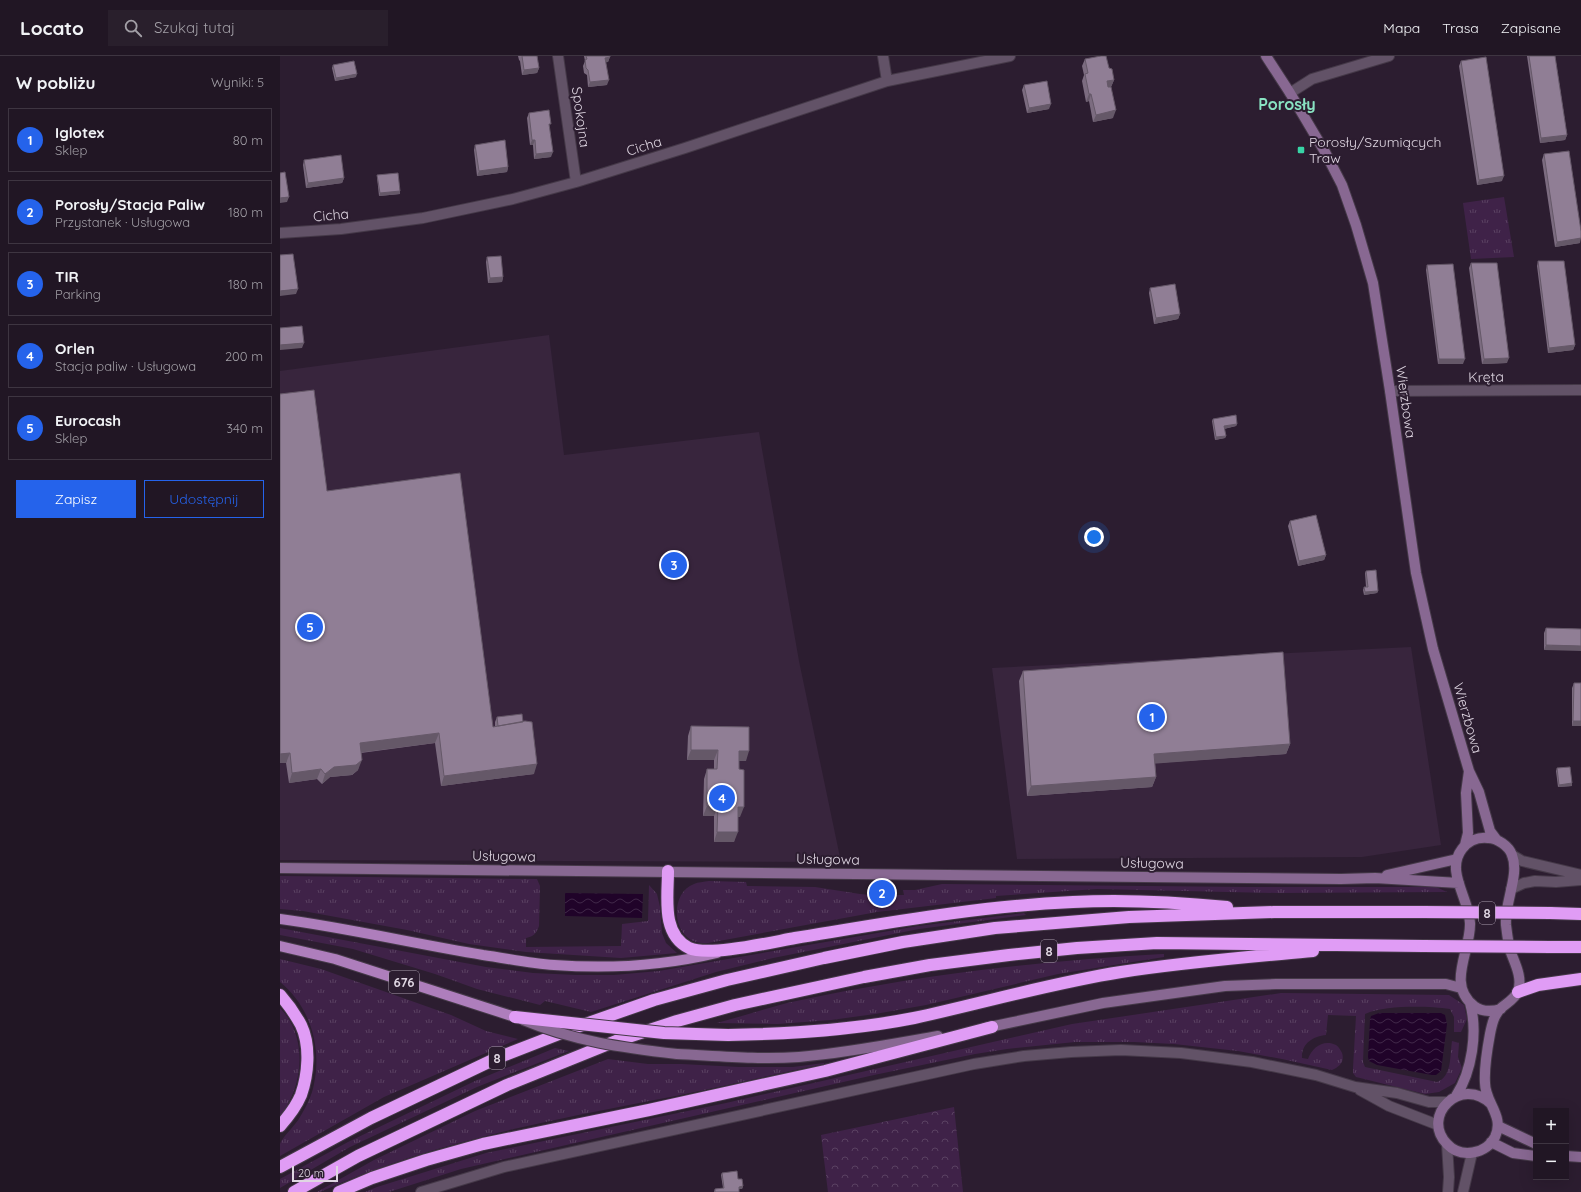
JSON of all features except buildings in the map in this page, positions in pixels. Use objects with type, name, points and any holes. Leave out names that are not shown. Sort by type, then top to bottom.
[{"type":"highway","points":[[668,871],[668,914],[671,930],[679,941],[690,948],[701,951],[735,949],[930,916],[1017,906],[1074,902],[1121,901],[1182,903],[1274,912]]},
{"type":"highway","name":"8","points":[[280,1167],[371,1118],[497,1058],[577,1027],[654,1000],[727,980],[903,942],[995,928],[1129,917],[1274,912],[1581,914]]},
{"type":"highway","name":"8","points":[[294,1192],[358,1156],[506,1085],[616,1041],[677,1021],[735,1005],[864,977],[930,965],[1009,955],[1077,948],[1157,943],[1581,947]]},
{"type":"highway","points":[[515,1017],[664,1033],[728,1035],[788,1034],[856,1028],[914,1018],[1046,987],[1121,972],[1188,963],[1367,946]]},
{"type":"highway","points":[[1518,992],[1538,985],[1581,979]]},
{"type":"highway","points":[[280,994],[302,1027],[306,1045],[307,1063],[301,1095],[291,1113],[280,1126]]},
{"type":"highway","points":[[339,1192],[372,1178],[426,1160],[483,1144],[825,1071],[992,1027]]},
{"type":"main road","points":[[280,919],[342,928],[442,948],[554,965],[616,967],[647,965],[690,960],[735,949]]},
{"type":"main road","name":"676","points":[[280,946],[335,959],[515,1017]]},
{"type":"street","name":"Spokojna","points":[[558,56],[576,182]]},
{"type":"street","points":[[883,56],[887,81]]},
{"type":"street","name":"Cicha","points":[[280,233],[341,229],[424,218],[513,199],[576,182],[887,81],[1010,56]]},
{"type":"street","name":"Wierzbowa","points":[[1266,56],[1325,152],[1342,186],[1356,225],[1373,283],[1416,573],[1433,649],[1468,771],[1479,792],[1490,830],[1496,839]]},
{"type":"street","points":[[1290,93],[1312,80],[1389,56]]},
{"type":"street","name":"Kręta","points":[[1390,391],[1581,390]]},
{"type":"street","name":"Wierzbowa","points":[[1465,845],[1468,832],[1466,793],[1468,771]]},
{"type":"street","points":[[1456,1096],[1465,1080],[1470,1064],[1474,1016],[1470,1003],[1461,988],[1460,975],[1469,936],[1470,924],[1467,904],[1459,883],[1456,866],[1457,859],[1465,845],[1479,839],[1496,839],[1508,848],[1512,855],[1514,869],[1506,908],[1506,925],[1508,942],[1519,978],[1518,992],[1513,1000],[1501,1009],[1494,1018],[1486,1060],[1484,1084],[1491,1104],[1497,1115],[1498,1126],[1491,1142],[1479,1151],[1472,1153],[1456,1150],[1447,1144],[1438,1125],[1441,1111],[1446,1102],[1462,1094],[1475,1094],[1481,1096],[1491,1104]]},
{"type":"street","points":[[1512,855],[1529,863],[1581,875]]},
{"type":"street","points":[[1375,878],[1457,859]]},
{"type":"street","name":"Usługowa","points":[[280,868],[1318,879],[1375,878]]},
{"type":"street","points":[[1375,878],[1459,883]]},
{"type":"street","points":[[1511,889],[1524,883],[1535,881],[1556,882],[1581,880]]},
{"type":"street","points":[[515,1017],[542,1028],[598,1044],[678,1054],[758,1058],[799,1057],[872,1048],[992,1027],[1103,1003],[1225,986],[1276,984],[1446,984],[1461,988]]},
{"type":"street","points":[[1470,1003],[1476,1008],[1488,1011],[1501,1009]]},
{"type":"street","points":[[421,1192],[504,1167],[974,1064],[1024,1056],[1120,1050],[1181,1053],[1252,1062],[1316,1075],[1355,1087],[1397,1093],[1430,1102],[1446,1102]]},
{"type":"street","points":[[1355,1087],[1389,1106],[1438,1125]]},
{"type":"street","points":[[1498,1126],[1533,1143]]},
{"type":"street","points":[[1491,1142],[1513,1153],[1533,1156]]},
{"type":"street","points":[[1447,1144],[1449,1177],[1448,1192]]},
{"type":"street","points":[[1463,1192],[1472,1153]]},
{"type":"street","points":[[1569,1156],[1581,1157]]},
{"type":"shaded area","points":[[549,335],[564,455],[759,432],[799,661],[841,862],[280,860],[280,371]]},
{"type":"shaded area","points":[[1411,647],[1441,845],[1362,857],[1017,859],[992,668]]},
{"type":"green space","points":[[1504,197],[1514,257],[1471,259],[1463,203]]},
{"type":"green space","points":[[280,876],[537,879],[540,886],[539,926],[534,934],[526,938],[526,947],[621,946],[622,924],[648,921],[649,885],[657,894],[660,907],[662,933],[666,943],[677,953],[621,958],[526,952],[469,944],[407,930],[303,911],[280,909]]},
{"type":"green space","points":[[709,881],[746,882],[747,886],[815,887],[881,896],[882,899],[894,899],[895,895],[904,895],[903,890],[915,890],[942,884],[1436,887],[1447,892],[1277,893],[1097,889],[996,896],[996,898],[877,912],[708,943],[697,942],[689,939],[682,931],[677,917],[677,909],[682,894],[687,888],[696,883]]},
{"type":"green space","points":[[1024,913],[1026,915],[919,929],[773,958],[716,972],[591,1012],[545,1001],[540,1005],[477,989],[435,974],[353,949],[280,935],[280,928],[486,967],[533,973],[614,975],[659,971],[918,926]]},
{"type":"green space","points":[[1164,954],[1164,957],[1058,974],[926,1005],[875,1014],[831,1020],[778,1024],[717,1023],[787,1003],[833,993],[926,977],[1020,965]]},
{"type":"green space","points":[[280,959],[321,969],[451,1015],[486,1031],[518,1039],[384,1097],[280,1156],[281,1141],[298,1120],[310,1097],[316,1070],[316,1056],[315,1042],[306,1015],[299,1003],[280,982]]},
{"type":"green space","points":[[1281,993],[1449,995],[1464,1005],[1467,1019],[1461,1032],[1454,1032],[1454,1017],[1450,1009],[1430,1007],[1395,1008],[1365,1014],[1363,1062],[1365,1067],[1437,1082],[1442,1079],[1448,1071],[1452,1041],[1459,1043],[1458,1057],[1462,1068],[1455,1083],[1439,1092],[1425,1094],[1356,1077],[1353,1073],[1353,1068],[1356,1016],[1328,1015],[1326,1035],[1312,1039],[1306,1045],[1302,1053],[1302,1058],[1308,1059],[1312,1051],[1319,1045],[1332,1043],[1336,1045],[1342,1053],[1343,1059],[1339,1066],[1332,1070],[1238,1051],[1174,1044],[1075,1042],[1007,1049],[975,1054],[874,1075],[461,1169],[389,1192],[365,1192],[486,1153],[726,1103],[1072,1024]]},
{"type":"green space","points":[[280,1008],[289,1019],[295,1033],[299,1047],[300,1062],[294,1091],[280,1116]]},
{"type":"green space","points":[[555,1048],[569,1051],[477,1087],[350,1147],[280,1188],[280,1179],[348,1142],[475,1081]]},
{"type":"green space","points":[[608,1059],[648,1064],[739,1067],[793,1067],[824,1064],[565,1118],[482,1137],[400,1161],[317,1192],[374,1160],[475,1111]]},
{"type":"green space","points":[[954,1107],[963,1192],[828,1192],[821,1135]]},
{"type":"water","points":[[565,893],[643,894],[642,918],[565,916]]},
{"type":"water","points":[[1379,1013],[1441,1013],[1445,1015],[1447,1024],[1441,1071],[1436,1075],[1432,1075],[1377,1065],[1369,1061],[1370,1020],[1371,1016]]},
{"type":"place","name":"Porosły/Szumiących Traw","points":[[1301,150]]},
{"type":"place","name":"TIR","points":[[674,565]]},
{"type":"place","name":"Eurocash","points":[[310,627]]},
{"type":"place","name":"Iglotex","points":[[1152,717]]},
{"type":"place","name":"Orlen","points":[[722,798]]},
{"type":"place","name":"Porosły/Stacja Paliw","points":[[882,893]]},
{"type":"district","name":"Porosły","points":[[1287,104]]}]
